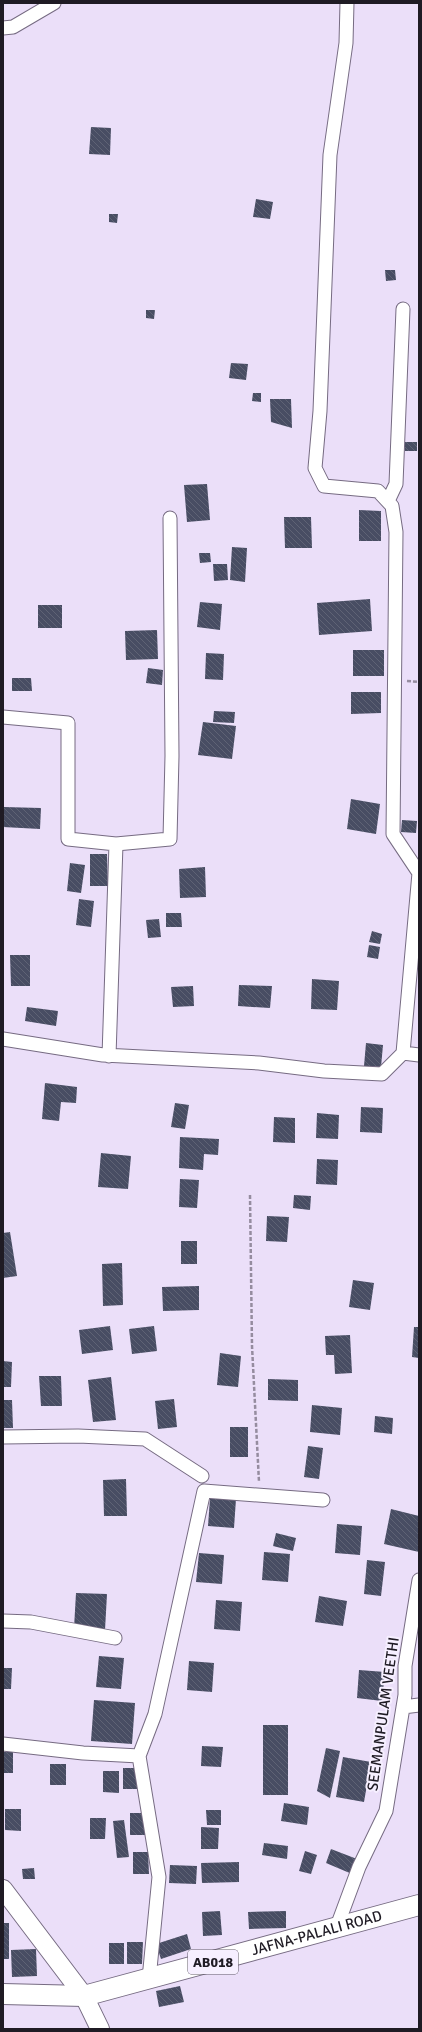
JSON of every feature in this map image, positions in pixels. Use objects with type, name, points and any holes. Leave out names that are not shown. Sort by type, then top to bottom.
[{"type":"main road","points":[[3,1889],[84,1996],[100,2029]]},
{"type":"main road","name":"JAFNA-PALALI ROAD","points":[[3,1994],[84,1996],[419,1905]]},
{"type":"street","points":[[3,28],[13,27],[54,3]]},
{"type":"street","points":[[3,1039],[109,1056],[259,1063],[324,1071],[382,1074],[403,1053],[419,873],[393,834],[396,532],[392,506],[378,491],[324,486],[315,468],[320,411],[330,155],[346,43],[347,3]]},
{"type":"street","points":[[388,501],[396,484],[402,309]]},
{"type":"street","points":[[3,717],[68,723],[68,839],[116,844],[170,839],[172,733],[170,518]]},
{"type":"street","points":[[109,1056],[116,844]]},
{"type":"street","points":[[403,1053],[419,1055]]},
{"type":"street","points":[[3,1437],[35,1436],[145,1439],[202,1476]]},
{"type":"street","points":[[149,1979],[159,1877],[139,1756],[155,1714],[204,1491],[323,1500]]},
{"type":"street","name":"SEEMANPULAM VEETHI","points":[[336,1928],[359,1867],[386,1810],[404,1707],[405,1666],[418,1585]]},
{"type":"street","points":[[3,1621],[31,1622],[115,1638]]},
{"type":"street","points":[[404,1707],[419,1705]]},
{"type":"street","points":[[3,1744],[83,1753],[139,1756]]},
{"type":"path","points":[[250,1195],[252,1346],[259,1495]]},
{"type":"building","points":[[91,127],[111,128],[110,155],[89,154]]},
{"type":"building","points":[[256,199],[273,202],[270,219],[253,217]]},
{"type":"building","points":[[109,214],[118,214],[117,223],[109,222]]},
{"type":"building","points":[[385,270],[395,270],[396,280],[386,281]]},
{"type":"building","points":[[146,310],[155,310],[154,319],[146,318]]},
{"type":"building","points":[[231,363],[248,364],[246,380],[229,378]]},
{"type":"building","points":[[253,393],[261,393],[261,402],[252,401]]},
{"type":"building","points":[[270,399],[291,399],[292,428],[271,422]]},
{"type":"building","points":[[405,442],[417,442],[417,451],[405,451]]},
{"type":"building","points":[[207,484],[210,520],[187,522],[184,485]]},
{"type":"building","points":[[359,510],[381,511],[381,541],[359,541]]},
{"type":"building","points":[[284,517],[311,517],[312,548],[285,548]]},
{"type":"building","points":[[232,547],[247,548],[245,582],[230,580]]},
{"type":"building","points":[[199,553],[210,553],[211,562],[200,563]]},
{"type":"building","points":[[213,564],[227,564],[228,580],[214,581]]},
{"type":"building","points":[[370,599],[372,631],[319,635],[317,603]]},
{"type":"building","points":[[200,602],[222,604],[220,630],[197,627]]},
{"type":"building","points":[[38,605],[62,605],[62,628],[38,628]]},
{"type":"building","points":[[157,630],[158,659],[126,660],[125,631]]},
{"type":"building","points":[[353,650],[384,650],[384,676],[353,676]]},
{"type":"building","points":[[206,653],[224,654],[223,680],[205,679]]},
{"type":"building","points":[[148,668],[163,670],[162,685],[146,683]]},
{"type":"building","points":[[12,678],[31,678],[32,691],[12,691]]},
{"type":"building","points":[[351,692],[381,692],[381,713],[351,714]]},
{"type":"building","points":[[214,711],[235,712],[234,723],[213,722]]},
{"type":"building","points":[[203,722],[236,726],[232,759],[198,755]]},
{"type":"building","points":[[351,799],[380,804],[376,834],[347,829]]},
{"type":"building","points":[[4,807],[41,808],[40,829],[3,827]]},
{"type":"building","points":[[402,820],[417,821],[416,833],[401,832]]},
{"type":"building","points":[[90,854],[107,854],[108,886],[90,886]]},
{"type":"building","points":[[70,863],[85,865],[81,893],[67,891]]},
{"type":"building","points":[[205,867],[206,897],[180,898],[179,869]]},
{"type":"building","points":[[79,899],[94,901],[91,927],[76,925]]},
{"type":"building","points":[[166,913],[181,913],[182,927],[166,927]]},
{"type":"building","points":[[159,919],[161,937],[148,938],[146,920]]},
{"type":"building","points":[[372,931],[382,934],[380,944],[369,942]]},
{"type":"building","points":[[369,945],[380,947],[378,959],[367,957]]},
{"type":"building","points":[[10,955],[30,955],[30,986],[11,986]]},
{"type":"building","points":[[312,979],[339,981],[337,1010],[311,1009]]},
{"type":"building","points":[[239,985],[272,986],[270,1008],[238,1006]]},
{"type":"building","points":[[193,986],[194,1006],[173,1007],[171,987]]},
{"type":"building","points":[[27,1007],[58,1011],[56,1026],[25,1021]]},
{"type":"building","points":[[366,1043],[383,1045],[381,1067],[364,1066]]},
{"type":"building","points":[[45,1083],[77,1087],[76,1103],[61,1102],[59,1121],[42,1119]]},
{"type":"building","points":[[175,1103],[189,1105],[185,1129],[171,1127]]},
{"type":"building","points":[[361,1107],[383,1108],[382,1133],[360,1132]]},
{"type":"building","points":[[317,1113],[339,1115],[338,1139],[316,1138]]},
{"type":"building","points":[[274,1117],[295,1118],[295,1143],[273,1142]]},
{"type":"building","points":[[180,1137],[219,1139],[218,1155],[204,1154],[203,1170],[179,1168]]},
{"type":"building","points":[[101,1153],[131,1156],[128,1189],[98,1187]]},
{"type":"building","points":[[317,1159],[338,1160],[337,1185],[316,1184]]},
{"type":"building","points":[[180,1179],[199,1180],[197,1208],[179,1207]]},
{"type":"building","points":[[294,1195],[311,1196],[310,1210],[293,1208]]},
{"type":"building","points":[[267,1216],[289,1217],[287,1242],[266,1241]]},
{"type":"building","points":[[10,1232],[17,1276],[3,1278],[3,1233]]},
{"type":"building","points":[[181,1241],[197,1241],[197,1264],[181,1264]]},
{"type":"building","points":[[122,1263],[123,1305],[103,1306],[102,1264]]},
{"type":"building","points":[[353,1280],[374,1283],[370,1310],[349,1307]]},
{"type":"building","points":[[199,1286],[199,1310],[163,1311],[162,1287]]},
{"type":"building","points":[[110,1326],[113,1350],[82,1354],[79,1330]]},
{"type":"building","points":[[154,1326],[157,1351],[132,1354],[129,1329]]},
{"type":"building","points":[[414,1327],[419,1327],[419,1358],[412,1357]]},
{"type":"building","points":[[350,1335],[352,1373],[335,1374],[334,1355],[326,1355],[325,1336]]},
{"type":"building","points":[[220,1353],[241,1356],[238,1387],[217,1385]]},
{"type":"building","points":[[3,1361],[12,1362],[11,1387],[3,1387]]},
{"type":"building","points":[[39,1376],[61,1376],[62,1406],[41,1406]]},
{"type":"building","points":[[111,1377],[116,1420],[93,1422],[88,1380]]},
{"type":"building","points":[[268,1379],[298,1380],[298,1401],[268,1400]]},
{"type":"building","points":[[174,1399],[177,1427],[158,1429],[155,1401]]},
{"type":"building","points":[[3,1400],[12,1400],[13,1428],[3,1428]]},
{"type":"building","points":[[312,1405],[342,1408],[340,1435],[310,1432]]},
{"type":"building","points":[[375,1416],[393,1418],[392,1434],[374,1432]]},
{"type":"building","points":[[230,1427],[248,1427],[248,1457],[230,1457]]},
{"type":"building","points":[[308,1446],[323,1448],[319,1479],[304,1477]]},
{"type":"building","points":[[126,1479],[127,1516],[104,1516],[103,1480]]},
{"type":"building","points":[[210,1498],[236,1499],[234,1528],[208,1526]]},
{"type":"building","points":[[391,1509],[419,1516],[419,1552],[384,1544]]},
{"type":"building","points":[[337,1524],[362,1526],[360,1555],[335,1553]]},
{"type":"building","points":[[276,1533],[296,1538],[293,1551],[273,1546]]},
{"type":"building","points":[[264,1552],[290,1554],[288,1582],[262,1580]]},
{"type":"building","points":[[199,1553],[224,1555],[222,1584],[196,1582]]},
{"type":"building","points":[[367,1560],[385,1562],[381,1596],[364,1594]]},
{"type":"building","points":[[76,1593],[107,1594],[105,1630],[74,1628]]},
{"type":"building","points":[[319,1596],[347,1601],[343,1626],[315,1622]]},
{"type":"building","points":[[216,1600],[242,1602],[240,1631],[214,1629]]},
{"type":"building","points":[[99,1656],[124,1658],[121,1689],[96,1687]]},
{"type":"building","points":[[189,1661],[214,1663],[212,1692],[187,1690]]},
{"type":"building","points":[[3,1668],[12,1668],[11,1689],[3,1689]]},
{"type":"building","points":[[359,1670],[385,1672],[382,1701],[357,1698]]},
{"type":"building","points":[[94,1700],[135,1703],[132,1744],[91,1741]]},
{"type":"building","points":[[263,1725],[288,1725],[288,1795],[263,1795]]},
{"type":"building","points":[[202,1746],[223,1747],[221,1767],[201,1766]]},
{"type":"building","points":[[326,1748],[340,1751],[330,1798],[317,1791]]},
{"type":"building","points":[[3,1752],[13,1752],[13,1773],[3,1773]]},
{"type":"building","points":[[343,1757],[371,1762],[364,1802],[336,1797]]},
{"type":"building","points":[[50,1764],[66,1764],[66,1785],[50,1785]]},
{"type":"building","points":[[123,1768],[139,1768],[139,1789],[123,1789]]},
{"type":"building","points":[[103,1771],[119,1771],[119,1793],[103,1792]]},
{"type":"building","points":[[284,1803],[309,1807],[307,1825],[281,1821]]},
{"type":"building","points":[[5,1809],[21,1809],[21,1831],[5,1830]]},
{"type":"building","points":[[206,1810],[221,1810],[221,1825],[207,1825]]},
{"type":"building","points":[[130,1813],[145,1813],[145,1835],[130,1835]]},
{"type":"building","points":[[90,1818],[106,1818],[105,1839],[90,1839]]},
{"type":"building","points":[[124,1820],[129,1857],[117,1858],[113,1821]]},
{"type":"building","points":[[201,1827],[219,1828],[218,1849],[201,1849]]},
{"type":"building","points":[[264,1843],[288,1846],[287,1859],[262,1855]]},
{"type":"building","points":[[331,1849],[357,1859],[352,1874],[326,1863]]},
{"type":"building","points":[[305,1851],[317,1855],[311,1874],[299,1871]]},
{"type":"building","points":[[133,1852],[148,1852],[149,1874],[133,1874]]},
{"type":"building","points":[[239,1862],[239,1882],[202,1883],[201,1863]]},
{"type":"building","points":[[170,1865],[197,1866],[196,1884],[169,1883]]},
{"type":"building","points":[[34,1868],[35,1879],[23,1879],[22,1869]]},
{"type":"building","points":[[220,1911],[222,1935],[203,1936],[202,1912]]},
{"type":"building","points":[[286,1911],[286,1928],[249,1929],[248,1912]]},
{"type":"building","points":[[3,1923],[9,1923],[9,1959],[3,1959]]},
{"type":"building","points":[[187,1934],[191,1949],[161,1959],[156,1944]]},
{"type":"building","points":[[127,1942],[143,1942],[142,1964],[127,1964]]},
{"type":"building","points":[[109,1943],[124,1943],[124,1964],[109,1964]]},
{"type":"building","points":[[36,1949],[37,1976],[12,1977],[11,1950]]},
{"type":"building","points":[[180,1986],[184,2002],[159,2007],[156,1991]]}]
